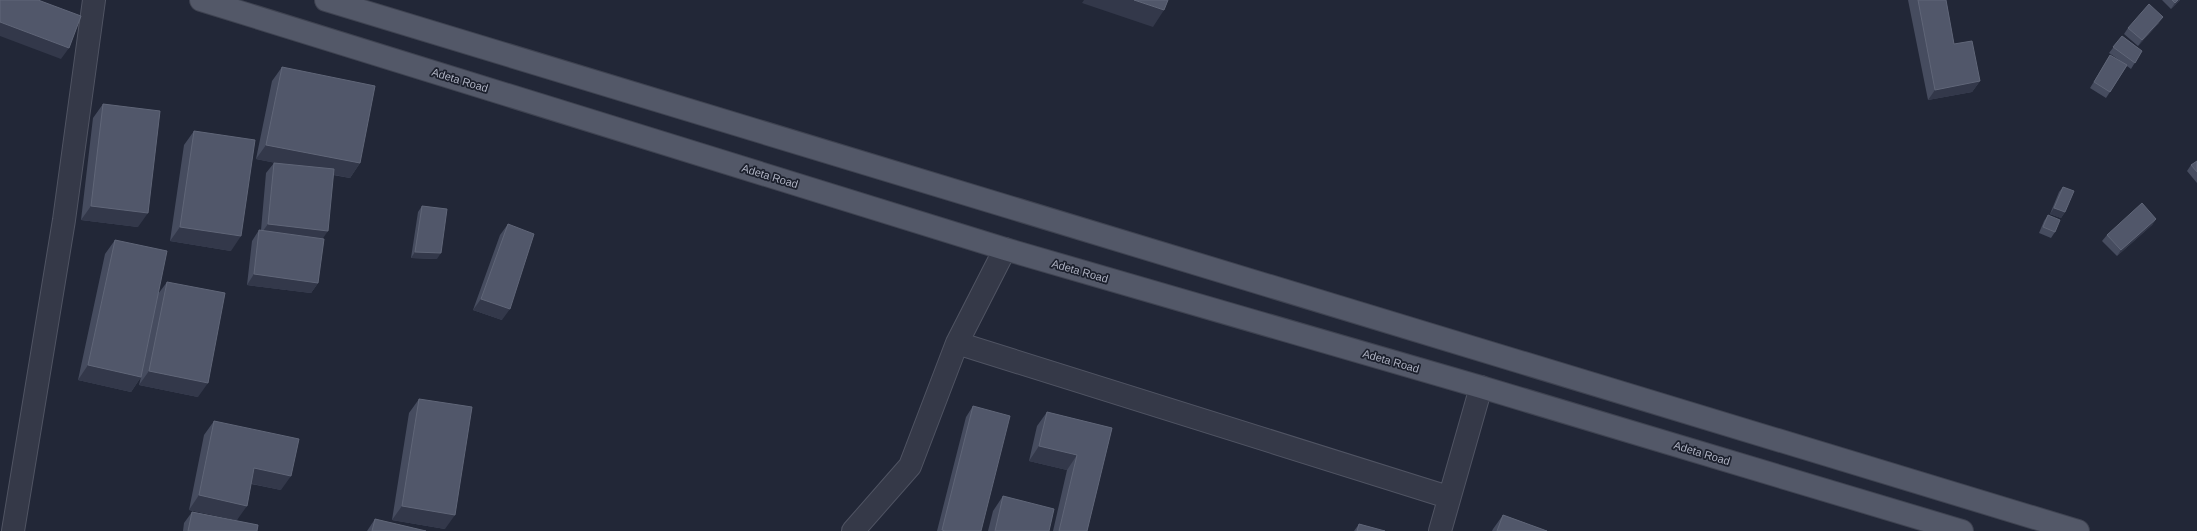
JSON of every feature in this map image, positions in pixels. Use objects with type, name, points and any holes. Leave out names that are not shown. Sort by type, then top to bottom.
[{"type":"main road","name":"Adeta Road","points":[[200,0],[1005,249],[1481,387],[1962,531]]},
{"type":"main road","points":[[326,0],[2078,531]]},
{"type":"street","points":[[13,531],[64,220],[94,0]]},
{"type":"street","points":[[853,531],[910,466],[957,343],[1005,249]]},
{"type":"street","points":[[957,343],[1448,497]]},
{"type":"street","points":[[1440,531],[1448,497],[1481,387]]},
{"type":"building","points":[[0,0],[38,0],[81,16],[69,48],[0,22]]},
{"type":"building","points":[[1134,0],[1168,0],[1164,10]]},
{"type":"building","points":[[1918,0],[1946,0],[1954,44],[1972,41],[1980,81],[1935,90]]},
{"type":"building","points":[[2149,4],[2163,17],[2142,40],[2128,28]]},
{"type":"building","points":[[2122,36],[2142,51],[2135,63],[2113,47]]},
{"type":"building","points":[[2110,55],[2127,65],[2110,92],[2094,82]]},
{"type":"building","points":[[282,67],[375,86],[360,163],[266,145]]},
{"type":"building","points":[[103,104],[160,111],[148,213],[91,206]]},
{"type":"building","points":[[194,131],[255,140],[241,236],[180,227]]},
{"type":"building","points":[[2197,161],[2197,172],[2191,165]]},
{"type":"building","points":[[274,163],[334,169],[328,231],[268,224]]},
{"type":"building","points":[[2063,187],[2074,191],[2065,212],[2054,208]]},
{"type":"building","points":[[2142,203],[2156,219],[2121,250],[2107,235]]},
{"type":"building","points":[[422,206],[447,209],[441,253],[415,252]]},
{"type":"building","points":[[2048,215],[2060,220],[2055,232],[2043,227]]},
{"type":"building","points":[[508,224],[534,234],[510,309],[481,299]]},
{"type":"building","points":[[259,230],[324,239],[318,283],[254,274]]},
{"type":"building","points":[[115,240],[167,251],[141,377],[88,365]]},
{"type":"building","points":[[167,282],[225,293],[208,383],[149,371]]},
{"type":"building","points":[[419,399],[472,407],[455,515],[402,506]]},
{"type":"building","points":[[973,406],[1010,416],[981,531],[945,531],[942,530]]},
{"type":"building","points":[[1047,412],[1112,428],[1087,531],[1059,531],[1077,455],[1039,446]]},
{"type":"building","points":[[214,421],[299,439],[291,476],[254,468],[247,506],[199,495]]},
{"type":"building","points":[[1003,496],[1054,509],[1049,531],[995,531]]},
{"type":"building","points":[[192,512],[258,525],[257,531],[188,531]]},
{"type":"building","points":[[1503,515],[1547,531],[1497,531]]},
{"type":"building","points":[[375,519],[426,531],[372,531]]},
{"type":"building","points":[[1359,524],[1385,531],[1357,531]]}]
